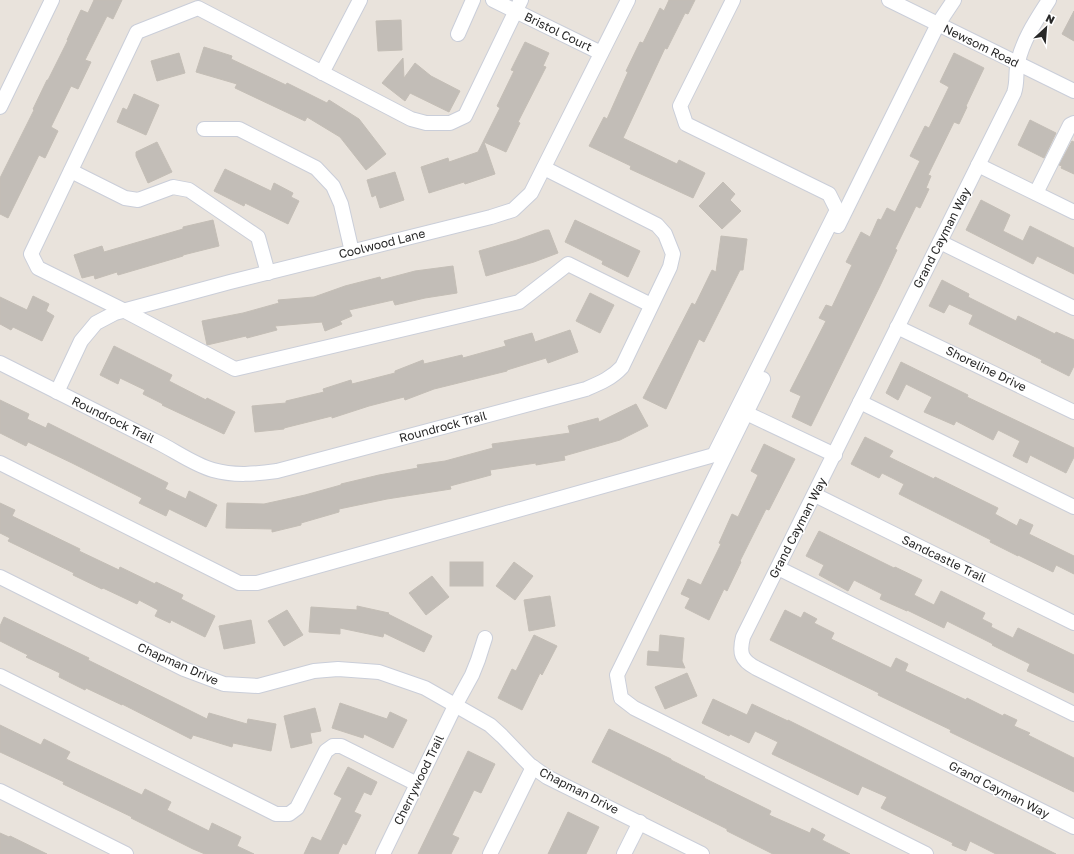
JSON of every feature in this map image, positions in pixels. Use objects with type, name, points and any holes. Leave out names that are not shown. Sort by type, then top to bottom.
[{"type":"street","points":[[0,107],[52,0]]},
{"type":"street","points":[[322,73],[360,0]]},
{"type":"street","points":[[458,34],[474,0]]},
{"type":"street","name":"Bristol Court","points":[[493,0],[518,6],[601,53]]},
{"type":"street","name":"Coolwood Lane","points":[[57,392],[81,341],[96,323],[115,313],[491,217],[513,210],[531,192],[628,0]]},
{"type":"street","points":[[0,463],[239,583],[257,583],[714,455],[837,210],[829,194],[686,124],[680,106],[733,0]]},
{"type":"street","name":"Newsom Road","points":[[889,0],[1074,91]]},
{"type":"street","points":[[926,854],[634,708],[621,698],[617,675],[938,24],[954,0]]},
{"type":"street","name":"Grand Cayman Way","points":[[1049,0],[1027,36],[1021,49],[1018,63],[1017,83],[1014,93],[743,637],[740,647],[742,655],[747,663],[1074,827]]},
{"type":"street","points":[[518,6],[465,116],[450,123],[426,123],[411,119],[198,8],[137,32],[31,254],[38,268],[126,311],[235,369],[520,302],[568,264],[651,305]]},
{"type":"street","points":[[1036,193],[1070,125],[1074,123]]},
{"type":"street","points":[[204,129],[239,129],[316,168],[333,186],[341,204],[352,252]]},
{"type":"street","points":[[978,165],[1074,212]]},
{"type":"street","name":"Roundrock Trail","points":[[0,363],[155,440],[200,465],[214,470],[256,474],[277,471],[586,389],[604,382],[616,374],[622,367],[670,267],[673,254],[665,234],[657,225],[544,168]]},
{"type":"street","points":[[70,171],[125,198],[138,200],[174,187],[189,190],[258,237],[268,273]]},
{"type":"street","points":[[940,242],[1074,308]]},
{"type":"street","name":"Shoreline Drive","points":[[897,327],[1074,412]]},
{"type":"street","points":[[860,402],[1074,507]]},
{"type":"street","points":[[746,413],[835,455]]},
{"type":"street","name":"Sandcastle Trail","points":[[815,495],[1074,623]]},
{"type":"street","points":[[778,568],[1074,714]]},
{"type":"street","name":"Chapman Drive","points":[[0,577],[184,669],[224,684],[258,686],[314,671],[338,669],[379,672],[426,688],[490,725],[533,767],[547,777],[702,854]]},
{"type":"street","name":"Cherrywood Trail","points":[[383,854],[476,665],[485,638]]},
{"type":"street","points":[[0,676],[276,814],[289,814],[297,808],[326,751],[333,746],[341,746],[417,784]]},
{"type":"street","points":[[490,854],[533,767]]},
{"type":"street","points":[[0,791],[126,854]]},
{"type":"street","points":[[624,854],[640,822]]},
{"type":"building","points":[[94,0],[122,0],[113,19],[107,16],[85,60],[91,62],[78,89],[71,86],[51,127],[58,131],[45,158],[39,155],[8,218],[0,214],[0,178],[68,40],[81,10],[88,13]]},
{"type":"building","points":[[669,0],[695,0],[688,14],[685,13],[667,49],[665,48],[623,138],[677,164],[679,160],[705,173],[693,198],[630,169],[631,166],[589,146],[604,117],[607,119],[628,72],[626,71],[640,42],[643,43],[660,8],[664,11]]},
{"type":"building","points":[[1074,11],[1074,41],[1062,34]]},
{"type":"building","points":[[401,20],[402,50],[378,51],[376,21]]},
{"type":"building","points":[[525,42],[549,53],[543,66],[546,67],[518,122],[520,123],[506,152],[484,142],[495,174],[465,184],[464,182],[429,193],[421,167],[448,158],[449,162],[478,152],[500,108],[497,106],[514,71],[511,70]]},
{"type":"building","points":[[204,47],[232,56],[231,59],[286,85],[287,83],[327,103],[329,100],[359,119],[386,154],[366,170],[340,137],[307,117],[305,121],[235,88],[237,84],[196,72]]},
{"type":"building","points":[[179,53],[185,73],[157,81],[151,61]]},
{"type":"building","points":[[954,53],[984,68],[959,124],[954,122],[928,175],[931,176],[926,188],[929,189],[920,208],[916,206],[895,249],[897,250],[880,286],[811,426],[792,417],[801,396],[790,391],[826,321],[819,318],[826,305],[832,307],[852,265],[846,262],[861,232],[870,237],[878,219],[881,220],[887,208],[895,212],[920,161],[910,156],[925,126],[929,128],[949,87],[940,82]]},
{"type":"building","points":[[403,58],[404,78],[415,63],[431,76],[460,91],[449,112],[410,93],[405,101],[382,83]]},
{"type":"building","points":[[134,94],[159,105],[146,135],[117,122],[123,108],[127,110]]},
{"type":"building","points":[[1030,120],[1056,133],[1044,158],[1018,145]]},
{"type":"building","points":[[1072,141],[1074,142],[1074,174],[1061,168],[1062,166],[1059,165]]},
{"type":"building","points":[[157,142],[172,172],[148,183],[136,156],[136,152]]},
{"type":"building","points":[[225,169],[271,191],[274,183],[293,193],[291,197],[299,201],[288,224],[245,203],[244,206],[214,191]]},
{"type":"building","points":[[395,172],[404,200],[380,208],[376,195],[372,197],[367,180]]},
{"type":"building","points":[[723,182],[735,194],[730,200],[741,211],[722,229],[699,206]]},
{"type":"building","points":[[981,200],[1010,215],[1003,231],[1023,241],[1030,226],[1074,248],[1074,274],[1037,256],[1033,264],[966,230]]},
{"type":"building","points":[[213,220],[219,246],[183,255],[118,275],[117,272],[95,279],[94,275],[82,278],[74,255],[102,246],[104,252],[183,229],[183,227]]},
{"type":"building","points":[[575,220],[640,251],[628,277],[602,264],[603,261],[565,242]]},
{"type":"building","points":[[549,230],[558,253],[534,262],[486,276],[479,251]]},
{"type":"building","points":[[721,236],[747,239],[743,270],[740,270],[704,342],[699,339],[666,409],[643,398],[692,303],[695,305],[712,270],[716,272]]},
{"type":"building","points":[[453,266],[457,293],[395,305],[393,300],[349,310],[352,316],[340,321],[342,324],[325,331],[322,322],[275,326],[277,330],[247,338],[246,336],[207,345],[202,321],[243,313],[279,303],[278,300],[314,297],[345,286],[380,277],[381,280],[415,271]]},
{"type":"building","points":[[942,280],[969,294],[968,297],[1016,321],[1018,316],[1055,334],[1056,332],[1074,340],[1074,366],[1069,376],[1041,362],[1042,360],[969,324],[973,315],[949,304],[944,313],[929,306]]},
{"type":"building","points":[[590,293],[614,305],[600,333],[576,321]]},
{"type":"building","points":[[33,296],[49,304],[46,311],[54,316],[42,341],[13,327],[11,330],[0,324],[0,297],[27,310]]},
{"type":"building","points":[[570,330],[578,352],[548,363],[546,358],[507,371],[434,389],[405,400],[404,397],[332,418],[332,416],[284,429],[255,432],[252,406],[286,403],[286,401],[324,392],[323,389],[351,380],[352,384],[395,373],[395,371],[423,360],[424,364],[462,355],[463,358],[506,346],[504,341],[532,333],[535,342]]},
{"type":"building","points":[[114,346],[172,375],[169,381],[206,400],[207,398],[235,412],[224,434],[162,405],[163,404],[143,394],[145,390],[120,378],[118,384],[100,375]]},
{"type":"building","points":[[901,362],[968,395],[967,397],[1074,448],[1074,457],[1066,473],[1030,455],[1027,463],[1013,456],[1020,441],[998,430],[993,440],[956,421],[954,425],[924,412],[932,397],[906,384],[898,400],[886,393]]},
{"type":"building","points":[[0,400],[29,414],[27,419],[46,428],[48,423],[168,483],[165,489],[186,499],[189,491],[217,505],[206,527],[169,509],[166,516],[139,503],[142,498],[72,463],[28,442],[26,446],[0,433]]},
{"type":"building","points":[[636,404],[648,426],[620,440],[564,456],[565,460],[490,470],[491,475],[450,486],[451,489],[387,499],[339,509],[339,512],[301,523],[301,525],[272,532],[272,529],[226,528],[227,503],[264,504],[305,495],[341,484],[379,475],[418,468],[417,465],[445,461],[493,448],[492,444],[570,433],[568,426],[598,418],[599,422]]},
{"type":"building","points":[[865,437],[893,451],[889,457],[934,479],[935,477],[998,508],[995,514],[1017,526],[1020,519],[1033,525],[1029,534],[1074,556],[1074,574],[1056,565],[1053,572],[1018,556],[990,542],[991,540],[899,494],[904,484],[882,473],[879,478],[851,464]]},
{"type":"building","points":[[764,444],[795,459],[769,510],[766,509],[727,591],[724,589],[709,620],[685,608],[690,598],[681,594],[688,579],[701,585],[721,544],[719,543],[732,514],[738,517],[758,475],[751,471]]},
{"type":"building","points":[[0,503],[15,510],[12,516],[80,549],[79,551],[119,570],[120,567],[155,584],[156,582],[183,595],[181,599],[215,616],[205,637],[171,620],[170,623],[155,616],[158,610],[139,600],[137,604],[103,588],[102,589],[73,575],[74,573],[8,541],[10,538],[0,533]]},
{"type":"building","points":[[819,531],[922,580],[914,595],[934,605],[941,591],[985,613],[982,619],[992,624],[991,627],[1013,638],[1018,628],[1074,655],[1074,693],[1027,671],[1030,664],[947,621],[944,628],[880,599],[882,594],[854,580],[848,591],[819,575],[824,565],[806,556]]},
{"type":"building","points":[[450,562],[483,562],[483,586],[450,586]]},
{"type":"building","points":[[514,562],[533,576],[515,600],[496,586]]},
{"type":"building","points":[[432,576],[449,597],[426,615],[409,593]]},
{"type":"building","points":[[550,596],[555,626],[529,631],[524,600]]},
{"type":"building","points":[[357,606],[389,613],[388,614],[432,636],[424,652],[384,633],[383,637],[340,628],[340,634],[309,632],[311,607],[357,610]]},
{"type":"building","points":[[287,610],[303,635],[284,646],[268,621]]},
{"type":"building","points":[[785,610],[801,618],[804,612],[817,619],[814,623],[834,633],[831,639],[891,668],[896,658],[908,664],[905,671],[966,700],[967,698],[1003,716],[1004,714],[1017,720],[1014,726],[1030,733],[1028,735],[1074,758],[1074,792],[950,732],[951,730],[878,695],[879,693],[770,640]]},
{"type":"building","points":[[4,617],[89,658],[88,660],[207,719],[209,713],[247,724],[248,719],[276,724],[271,751],[233,743],[232,747],[193,735],[191,739],[122,704],[86,688],[85,690],[59,677],[60,673],[26,657],[28,655],[0,641],[0,626]]},
{"type":"building","points":[[251,620],[255,643],[224,649],[219,626]]},
{"type":"building","points":[[534,635],[557,646],[542,675],[540,673],[522,710],[498,698],[512,669],[516,671]]},
{"type":"building","points":[[660,635],[684,638],[682,661],[685,668],[647,665],[648,651],[659,652]]},
{"type":"building","points":[[687,673],[697,696],[665,709],[655,687]]},
{"type":"building","points":[[713,699],[747,715],[752,704],[788,720],[1056,854],[996,854],[970,841],[966,851],[952,845],[953,843],[881,808],[887,797],[862,786],[858,795],[772,754],[778,742],[755,731],[749,743],[730,734],[729,736],[702,723]]},
{"type":"building","points":[[340,703],[387,719],[390,712],[407,720],[393,748],[364,734],[363,738],[332,728]]},
{"type":"building","points":[[315,708],[321,731],[310,733],[312,743],[291,748],[284,716]]},
{"type":"building","points":[[0,725],[41,745],[44,739],[70,752],[66,759],[142,795],[145,789],[171,802],[167,810],[209,831],[212,823],[241,837],[237,846],[254,854],[205,854],[63,784],[64,782],[0,752]]},
{"type":"building","points":[[609,729],[671,759],[705,777],[704,778],[771,811],[769,815],[810,833],[812,828],[825,835],[822,840],[850,854],[773,854],[727,831],[727,829],[592,762]]},
{"type":"building","points":[[468,751],[495,764],[481,793],[474,790],[452,835],[459,838],[451,854],[418,854]]},
{"type":"building","points":[[348,767],[377,782],[371,795],[364,792],[354,812],[361,815],[346,845],[343,843],[338,854],[304,854],[312,837],[321,841],[342,798],[334,794]]},
{"type":"building","points":[[568,812],[599,827],[586,854],[548,854]]},
{"type":"building","points":[[0,833],[9,837],[10,836],[47,854],[0,854]]}]
